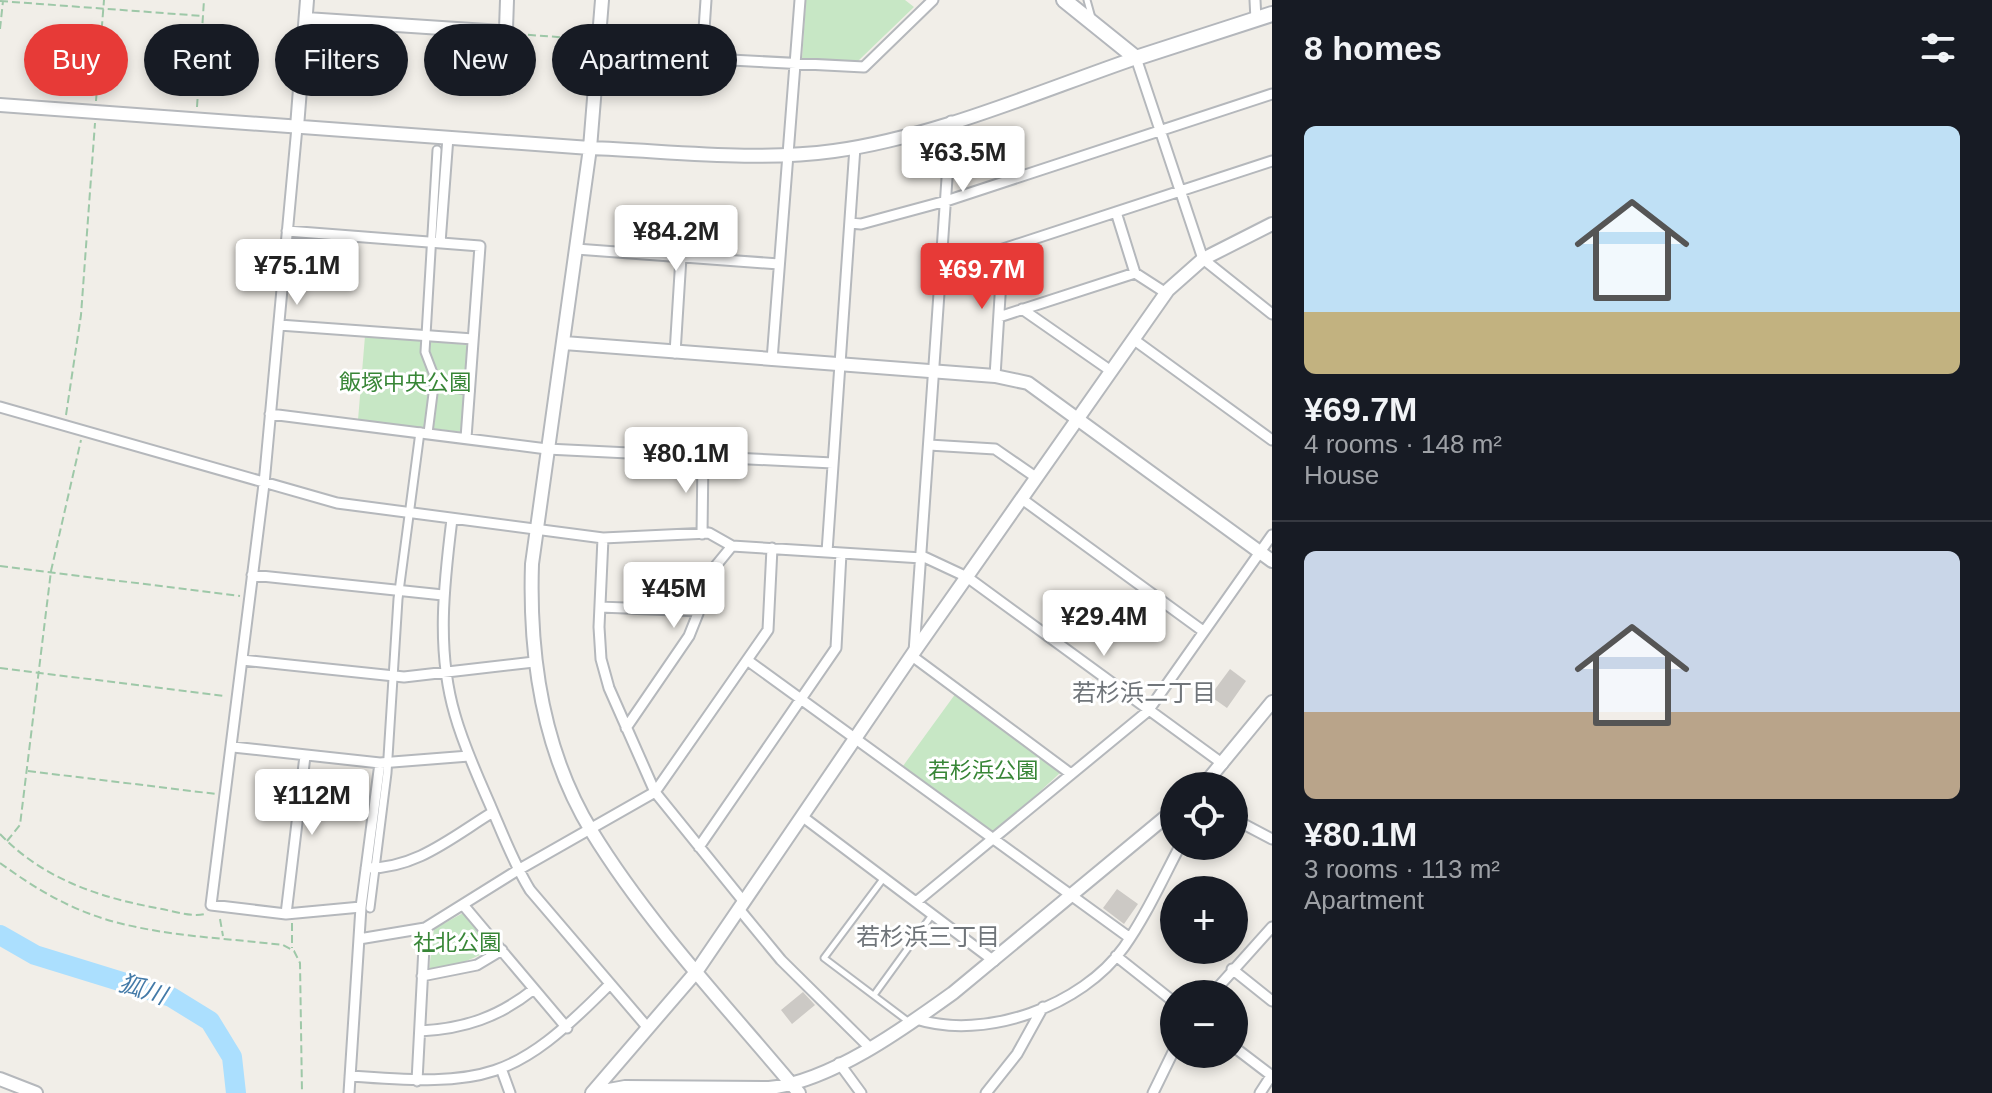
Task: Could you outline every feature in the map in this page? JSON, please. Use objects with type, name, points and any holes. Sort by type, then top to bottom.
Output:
[{"type":"main road","points":[[1064,0],[1136,58],[1272,14]]},
{"type":"street","points":[[307,0],[264,484],[214,905],[289,914],[365,908]]},
{"type":"street","points":[[506,24],[507,0]]},
{"type":"street","points":[[600,24],[602,0]]},
{"type":"street","points":[[704,24],[706,0]]},
{"type":"street","points":[[772,360],[800,0]]},
{"type":"street","points":[[916,0],[930,4]]},
{"type":"street","points":[[1255,0],[1256,20]]},
{"type":"street","points":[[737,60],[864,67],[930,4]]},
{"type":"street","points":[[306,19],[424,27]]},
{"type":"street","points":[[0,105],[590,148],[787,156],[855,147],[951,121],[1136,58],[1203,259],[1272,314]]},
{"type":"street","points":[[850,223],[861,224],[946,201],[1272,94]]},
{"type":"street","points":[[594,96],[564,343],[535,530],[531,597],[534,662],[555,745],[591,830],[696,972],[795,1089]]},
{"type":"street","points":[[913,654],[951,121]]},
{"type":"street","points":[[448,137],[426,336],[426,362],[435,378],[446,386],[470,391]]},
{"type":"street","points":[[827,552],[855,147]]},
{"type":"street","points":[[436,242],[437,150]]},
{"type":"street","points":[[941,264],[954,265],[1272,161]]},
{"type":"street","points":[[1116,212],[1135,273],[1166,293]]},
{"type":"street","points":[[593,1093],[696,972],[913,654],[1166,293],[1203,259],[1272,224]]},
{"type":"street","points":[[287,231],[480,246],[466,438]]},
{"type":"street","points":[[576,249],[779,264]]},
{"type":"street","points":[[995,376],[1003,249]]},
{"type":"street","points":[[675,353],[681,257]]},
{"type":"street","points":[[999,317],[1135,273]]},
{"type":"street","points":[[1022,309],[1111,371]]},
{"type":"street","points":[[279,325],[473,339]]},
{"type":"street","points":[[1133,339],[1272,440]]},
{"type":"street","points":[[564,343],[995,376],[1028,383],[1272,561]]},
{"type":"street","points":[[349,1093],[359,939],[395,676],[399,592],[409,513],[435,378]]},
{"type":"street","points":[[0,407],[337,503],[603,538],[702,534],[732,546],[922,557],[967,577],[1223,764]]},
{"type":"street","points":[[270,414],[547,449],[833,463]]},
{"type":"street","points":[[929,445],[995,449],[1037,478]]},
{"type":"street","points":[[702,534],[703,457]]},
{"type":"street","points":[[1022,499],[1203,631]]},
{"type":"street","points":[[452,519],[443,595],[446,673],[454,713],[469,756],[518,870],[530,890],[648,1028]]},
{"type":"street","points":[[916,902],[1148,711],[1272,535]]},
{"type":"street","points":[[603,538],[601,659],[609,688],[655,792],[781,960],[869,1047]]},
{"type":"street","points":[[626,728],[689,636],[699,611],[700,585],[732,546]]},
{"type":"street","points":[[359,939],[425,928],[518,870],[655,792],[768,630],[772,548]]},
{"type":"street","points":[[699,847],[836,648],[841,553]]},
{"type":"street","points":[[252,575],[443,595]]},
{"type":"street","points":[[600,607],[699,611]]},
{"type":"street","points":[[913,654],[1071,774]]},
{"type":"street","points":[[242,660],[395,676],[534,662]]},
{"type":"street","points":[[747,660],[858,737],[1130,938]]},
{"type":"street","points":[[1216,772],[1270,706]]},
{"type":"street","points":[[233,747],[384,762],[469,756]]},
{"type":"street","points":[[289,914],[305,756]]},
{"type":"street","points":[[370,868],[425,857],[493,812]]},
{"type":"street","points":[[803,817],[994,961]]},
{"type":"street","points":[[593,1093],[625,1087],[795,1089],[914,1021],[994,961],[1160,821]]},
{"type":"street","points":[[1248,826],[1272,839]]},
{"type":"street","points":[[914,1021],[940,1027],[1000,1021],[1043,1007],[1078,990],[1116,956],[1130,938],[1172,860]]},
{"type":"street","points":[[464,906],[567,1028]]},
{"type":"street","points":[[1223,980],[1272,927]]},
{"type":"street","points":[[417,1081],[425,928]]},
{"type":"street","points":[[422,976],[477,965],[502,950]]},
{"type":"street","points":[[1116,956],[1160,991]]},
{"type":"street","points":[[1232,969],[1272,1001]]},
{"type":"street","points":[[350,1076],[455,1081],[502,1071],[544,1048],[610,984]]},
{"type":"street","points":[[420,1031],[451,1029],[482,1020],[509,1009],[534,989]]},
{"type":"street","points":[[986,1093],[1017,1054],[1043,1007]]},
{"type":"street","points":[[1248,1058],[1272,1076],[1260,1093]]},
{"type":"street","points":[[839,1063],[861,1093]]},
{"type":"street","points":[[1153,1093],[1165,1068]]},
{"type":"street","points":[[502,1071],[510,1093]]},
{"type":"street","points":[[0,1079],[36,1093]]},
{"type":"lane","points":[[1087,0],[1093,22]]},
{"type":"lane","points":[[884,878],[824,958],[914,1021]]},
{"type":"lane","points":[[874,995],[932,914]]},
{"type":"path","points":[[0,29],[2,0],[203,16]]},
{"type":"path","points":[[64,424],[81,315],[104,0]]},
{"type":"path","points":[[196,120],[204,0]]},
{"type":"path","points":[[7,841],[20,825],[51,571],[84,431]]},
{"type":"path","points":[[0,566],[250,597]]},
{"type":"path","points":[[0,668],[238,698]]},
{"type":"path","points":[[27,771],[226,795]]},
{"type":"path","points":[[0,834],[22,856],[66,882],[113,900],[202,916],[210,913],[214,905]]},
{"type":"path","points":[[0,863],[33,886],[83,912],[142,927],[292,950]]},
{"type":"path","points":[[214,905],[223,937]]},
{"type":"path","points":[[289,914],[292,950],[300,963],[302,1093]]},
{"type":"green space","points":[[806,0],[905,0],[914,7],[858,61],[802,59]]},
{"type":"green space","name":"飯塚中央公園","points":[[365,336],[469,345],[462,432],[358,420]]},
{"type":"green space","name":"若杉浜公園","points":[[956,693],[1061,772],[995,833],[903,766]]},
{"type":"green space","name":"社北公園","points":[[463,913],[494,949],[450,968],[429,970],[434,929]]},
{"type":"building","points":[[1230,669],[1246,681],[1227,708],[1210,696]]},
{"type":"building","points":[[1117,889],[1138,904],[1124,924],[1103,908]]},
{"type":"building","points":[[803,992],[815,1005],[792,1024],[781,1010]]},
{"type":"waterway","name":"狐川","points":[[0,935],[35,955],[171,997],[210,1021],[232,1057],[236,1093]]},
{"type":"district","name":"若杉浜二丁目","points":[[1144,692]]},
{"type":"district","name":"若杉浜三丁目","points":[[928,936]]}]
